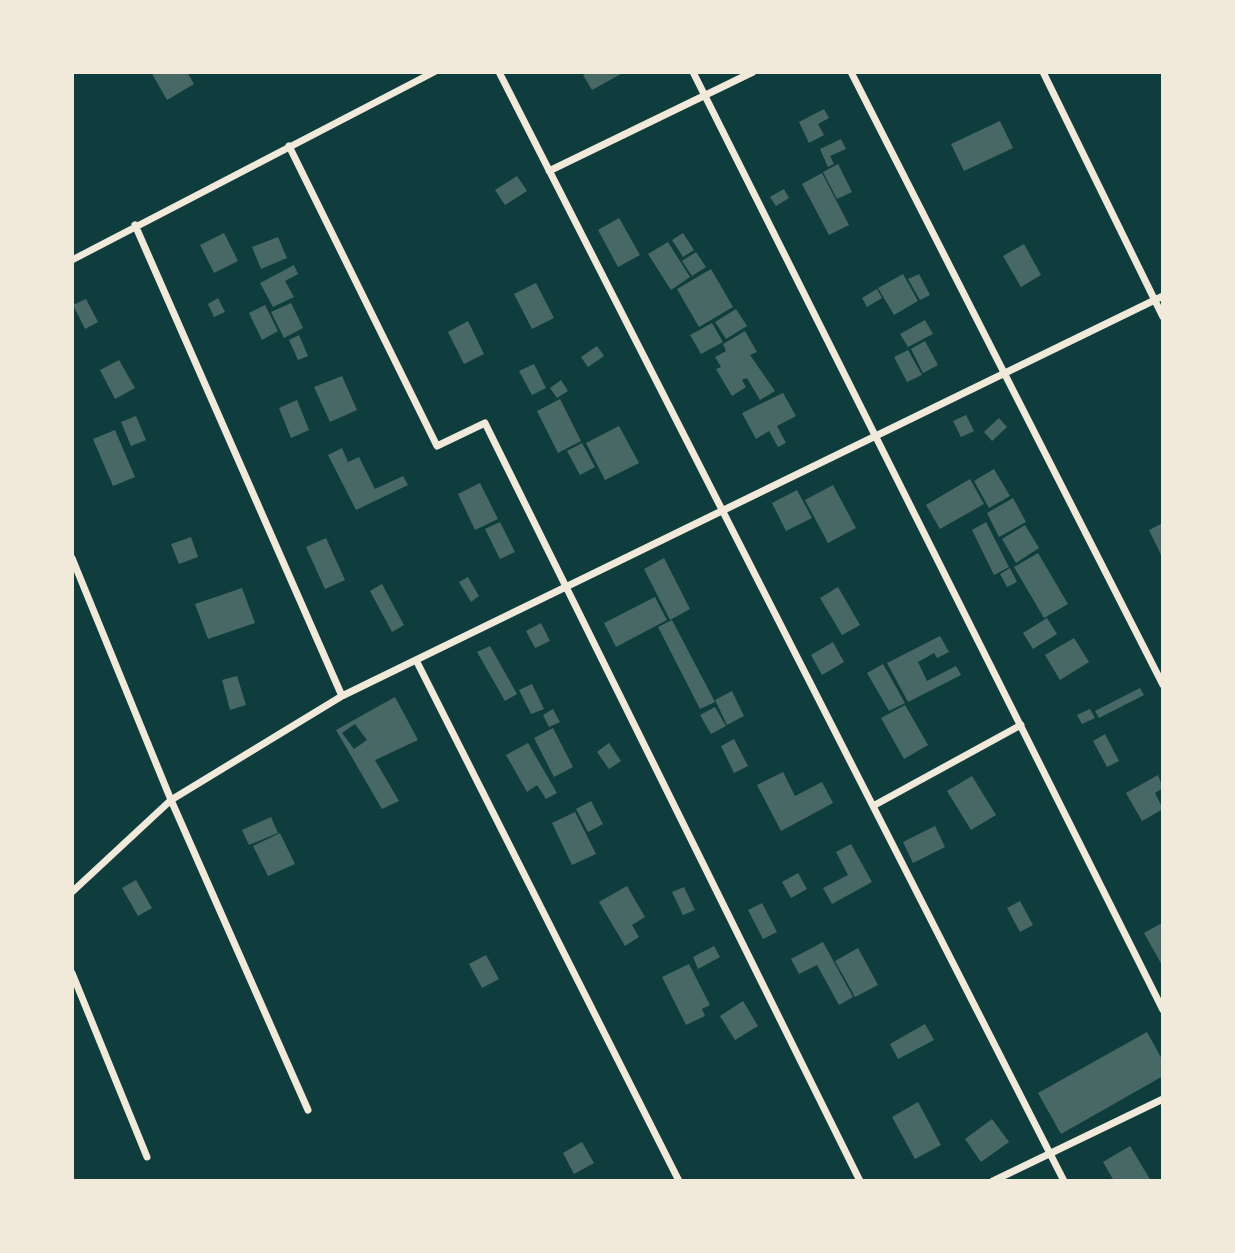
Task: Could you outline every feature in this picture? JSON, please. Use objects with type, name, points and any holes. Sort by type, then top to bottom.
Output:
[{"type":"street","points":[[72,260],[434,72]]},
{"type":"street","points":[[499,72],[1064,1181]]},
{"type":"street","points":[[693,72],[1163,1010]]},
{"type":"street","points":[[549,171],[753,72]]},
{"type":"street","points":[[851,72],[1163,685]]},
{"type":"street","points":[[1043,72],[1163,317]]},
{"type":"street","points":[[289,146],[437,446],[485,423],[860,1181]]},
{"type":"street","points":[[135,225],[342,695]]},
{"type":"street","points":[[72,892],[171,800],[342,695],[1163,296]]},
{"type":"street","points":[[72,558],[171,800],[308,1110]]},
{"type":"street","points":[[416,660],[679,1181]]},
{"type":"street","points":[[873,806],[1021,725]]},
{"type":"street","points":[[72,973],[147,1157]]},
{"type":"street","points":[[993,1181],[1163,1099]]},
{"type":"building","points":[[151,72],[187,72],[194,84],[167,100]]},
{"type":"building","points":[[589,72],[621,74],[592,90],[583,75]]},
{"type":"building","points":[[824,109],[829,118],[818,124],[824,135],[809,143],[799,122]]},
{"type":"building","points":[[1000,121],[1013,148],[964,171],[951,144]]},
{"type":"building","points":[[841,139],[846,149],[830,156],[834,164],[828,167],[820,149]]},
{"type":"building","points":[[838,164],[852,192],[837,199],[823,172]]},
{"type":"building","points":[[822,173],[849,225],[829,235],[802,184]]},
{"type":"building","points":[[517,176],[527,191],[505,205],[495,190]]},
{"type":"building","points":[[784,189],[789,198],[776,206],[770,197]]},
{"type":"building","points":[[619,218],[640,255],[618,267],[598,230]]},
{"type":"building","points":[[224,233],[238,261],[214,273],[200,245]]},
{"type":"building","points":[[683,233],[694,250],[683,257],[672,240]]},
{"type":"building","points":[[278,237],[287,258],[261,269],[252,247]]},
{"type":"building","points":[[668,242],[690,277],[671,290],[648,254]]},
{"type":"building","points":[[1024,244],[1041,275],[1021,287],[1003,256]]},
{"type":"building","points":[[696,252],[706,267],[692,276],[682,261]]},
{"type":"building","points":[[294,265],[298,274],[285,281],[294,297],[273,307],[260,283]]},
{"type":"building","points":[[711,269],[733,307],[699,327],[677,289]]},
{"type":"building","points":[[903,274],[918,301],[894,315],[878,288]]},
{"type":"building","points":[[919,274],[930,295],[920,300],[908,279]]},
{"type":"building","points":[[536,283],[554,318],[532,329],[514,294]]},
{"type":"building","points":[[877,289],[882,298],[867,307],[862,298]]},
{"type":"building","points":[[218,298],[225,312],[214,317],[208,304]]},
{"type":"building","points":[[86,299],[98,322],[85,329],[73,305]]},
{"type":"building","points":[[291,303],[303,328],[284,338],[271,312]]},
{"type":"building","points":[[265,305],[278,331],[262,340],[249,313]]},
{"type":"building","points":[[736,309],[747,326],[726,339],[715,322]]},
{"type":"building","points":[[925,320],[933,334],[908,347],[900,334]]},
{"type":"building","points":[[468,321],[484,354],[464,364],[448,332]]},
{"type":"building","points":[[712,323],[723,342],[701,354],[690,335]]},
{"type":"building","points":[[745,331],[757,352],[750,355],[775,391],[760,400],[747,378],[742,380],[746,387],[732,396],[716,369],[721,367],[715,357],[726,351],[723,344]]},
{"type":"building","points":[[299,335],[308,356],[298,360],[289,340]]},
{"type":"building","points":[[925,341],[938,365],[923,373],[911,349]]},
{"type":"building","points":[[597,346],[604,356],[588,367],[581,357]]},
{"type":"building","points":[[908,350],[922,375],[907,382],[894,357]]},
{"type":"building","points":[[119,360],[135,388],[115,399],[100,370]]},
{"type":"building","points":[[534,364],[546,388],[532,395],[519,371]]},
{"type":"building","points":[[342,376],[357,410],[330,422],[314,387]]},
{"type":"building","points":[[561,380],[568,391],[557,398],[550,388]]},
{"type":"building","points":[[783,393],[796,416],[777,426],[786,443],[778,447],[769,431],[756,439],[742,413]]},
{"type":"building","points":[[560,399],[581,441],[558,453],[537,411]]},
{"type":"building","points":[[297,400],[309,430],[291,438],[279,408]]},
{"type":"building","points":[[966,415],[974,431],[961,437],[953,421]]},
{"type":"building","points":[[136,416],[146,440],[131,446],[121,422]]},
{"type":"building","points":[[999,418],[1007,427],[992,441],[984,432]]},
{"type":"building","points":[[619,426],[639,463],[605,480],[586,443]]},
{"type":"building","points":[[115,430],[135,477],[113,486],[93,439]]},
{"type":"building","points":[[582,443],[595,467],[580,475],[567,451]]},
{"type":"building","points":[[342,448],[348,462],[359,457],[375,489],[403,476],[408,485],[356,510],[328,455]]},
{"type":"building","points":[[994,469],[1010,496],[989,508],[974,481]]},
{"type":"building","points":[[970,479],[984,504],[940,529],[926,505]]},
{"type":"building","points":[[480,483],[498,519],[475,530],[458,494]]},
{"type":"building","points":[[833,485],[856,528],[828,543],[805,500]]},
{"type":"building","points":[[797,490],[812,518],[786,531],[772,503]]},
{"type":"building","points":[[1013,498],[1026,522],[999,537],[987,513]]},
{"type":"building","points":[[500,522],[515,552],[500,559],[485,529]]},
{"type":"building","points":[[986,522],[1009,567],[994,575],[972,530]]},
{"type":"building","points":[[1163,523],[1163,559],[1149,530]]},
{"type":"building","points":[[1025,525],[1039,548],[1016,563],[1002,539]]},
{"type":"building","points":[[191,537],[198,557],[179,564],[171,544]]},
{"type":"building","points":[[326,538],[345,580],[325,589],[306,547]]},
{"type":"building","points":[[1038,553],[1068,604],[1044,618],[1014,567]]},
{"type":"building","points":[[664,558],[690,609],[670,620],[644,569]]},
{"type":"building","points":[[1010,568],[1017,582],[1007,587],[1000,574]]},
{"type":"building","points":[[468,577],[479,596],[471,602],[459,582]]},
{"type":"building","points":[[382,584],[404,625],[392,632],[370,591]]},
{"type":"building","points":[[838,587],[860,625],[842,635],[820,598]]},
{"type":"building","points":[[242,588],[255,623],[208,639],[195,604]]},
{"type":"building","points":[[655,597],[667,620],[616,647],[604,623]]},
{"type":"building","points":[[1047,618],[1057,634],[1033,649],[1023,633]]},
{"type":"building","points":[[672,620],[715,702],[700,709],[658,627]]},
{"type":"building","points":[[541,623],[550,641],[535,648],[526,631]]},
{"type":"building","points":[[940,636],[949,652],[937,658],[934,653],[918,662],[927,681],[956,666],[961,675],[908,702],[887,663]]},
{"type":"building","points":[[1074,638],[1089,662],[1060,680],[1045,655]]},
{"type":"building","points":[[833,642],[844,662],[822,675],[811,655]]},
{"type":"building","points":[[490,646],[517,694],[505,701],[477,652]]},
{"type":"building","points":[[883,664],[905,703],[889,711],[867,673]]},
{"type":"building","points":[[237,676],[246,705],[230,710],[222,680]]},
{"type":"building","points":[[532,684],[544,709],[531,714],[519,690]]},
{"type":"building","points":[[1140,688],[1144,695],[1099,718],[1095,711]]},
{"type":"building","points":[[732,691],[744,716],[727,725],[715,700]]},
{"type":"building","points":[[395,697],[418,740],[375,760],[399,801],[382,809],[336,730]],"holes":[[[355,724],[367,740],[354,749],[342,733]]]},
{"type":"building","points":[[905,705],[928,745],[904,759],[881,718]]},
{"type":"building","points":[[715,707],[726,726],[711,734],[700,715]]},
{"type":"building","points":[[553,709],[560,722],[549,727],[543,715]]},
{"type":"building","points":[[1090,709],[1095,718],[1082,724],[1077,715]]},
{"type":"building","points":[[553,728],[573,767],[554,777],[534,738]]},
{"type":"building","points":[[1105,734],[1119,761],[1107,767],[1093,741]]},
{"type":"building","points":[[734,739],[748,766],[734,773],[721,746]]},
{"type":"building","points":[[528,743],[557,793],[546,799],[537,785],[527,792],[506,755]]},
{"type":"building","points":[[609,743],[621,761],[609,769],[597,752]]},
{"type":"building","points":[[783,772],[795,796],[822,782],[833,803],[781,831],[757,785]]},
{"type":"building","points":[[1158,775],[1163,788],[1155,793],[1163,809],[1142,821],[1126,793]]},
{"type":"building","points":[[972,776],[996,815],[971,830],[947,791]]},
{"type":"building","points":[[591,801],[603,824],[588,832],[576,809]]},
{"type":"building","points":[[575,812],[596,854],[572,865],[552,823]]},
{"type":"building","points":[[271,817],[278,833],[249,845],[242,830]]},
{"type":"building","points":[[935,826],[945,847],[913,863],[903,842]]},
{"type":"building","points":[[280,833],[295,864],[268,876],[253,846]]},
{"type":"building","points":[[851,844],[872,882],[832,904],[823,888],[848,875],[836,852]]},
{"type":"building","points":[[798,873],[807,889],[791,898],[782,882]]},
{"type":"building","points":[[136,880],[152,908],[138,916],[122,888]]},
{"type":"building","points":[[627,886],[645,917],[632,925],[639,937],[625,946],[599,902]]},
{"type":"building","points":[[684,887],[695,910],[683,915],[672,892]]},
{"type":"building","points":[[1020,901],[1033,925],[1020,932],[1007,908]]},
{"type":"building","points":[[762,903],[777,932],[763,939],[748,910]]},
{"type":"building","points":[[1162,923],[1163,925],[1163,967],[1144,933]]},
{"type":"building","points":[[823,942],[853,997],[839,1005],[817,965],[799,974],[791,959]]},
{"type":"building","points":[[714,946],[720,957],[698,969],[693,957]]},
{"type":"building","points":[[858,948],[878,985],[855,997],[835,961]]},
{"type":"building","points":[[486,955],[499,979],[482,988],[469,964]]},
{"type":"building","points":[[689,964],[710,1005],[702,1009],[705,1016],[686,1025],[662,977]]},
{"type":"building","points":[[743,1001],[758,1026],[735,1040],[720,1016]]},
{"type":"building","points":[[925,1024],[934,1040],[898,1059],[890,1044]]},
{"type":"building","points":[[1147,1032],[1163,1061],[1163,1076],[1061,1134],[1038,1093]]},
{"type":"building","points":[[918,1102],[941,1145],[915,1159],[892,1117]]},
{"type":"building","points":[[992,1119],[1009,1142],[981,1162],[965,1139]]},
{"type":"building","points":[[582,1142],[594,1163],[574,1174],[563,1153]]},
{"type":"building","points":[[1130,1146],[1151,1181],[1114,1181],[1103,1162]]}]
